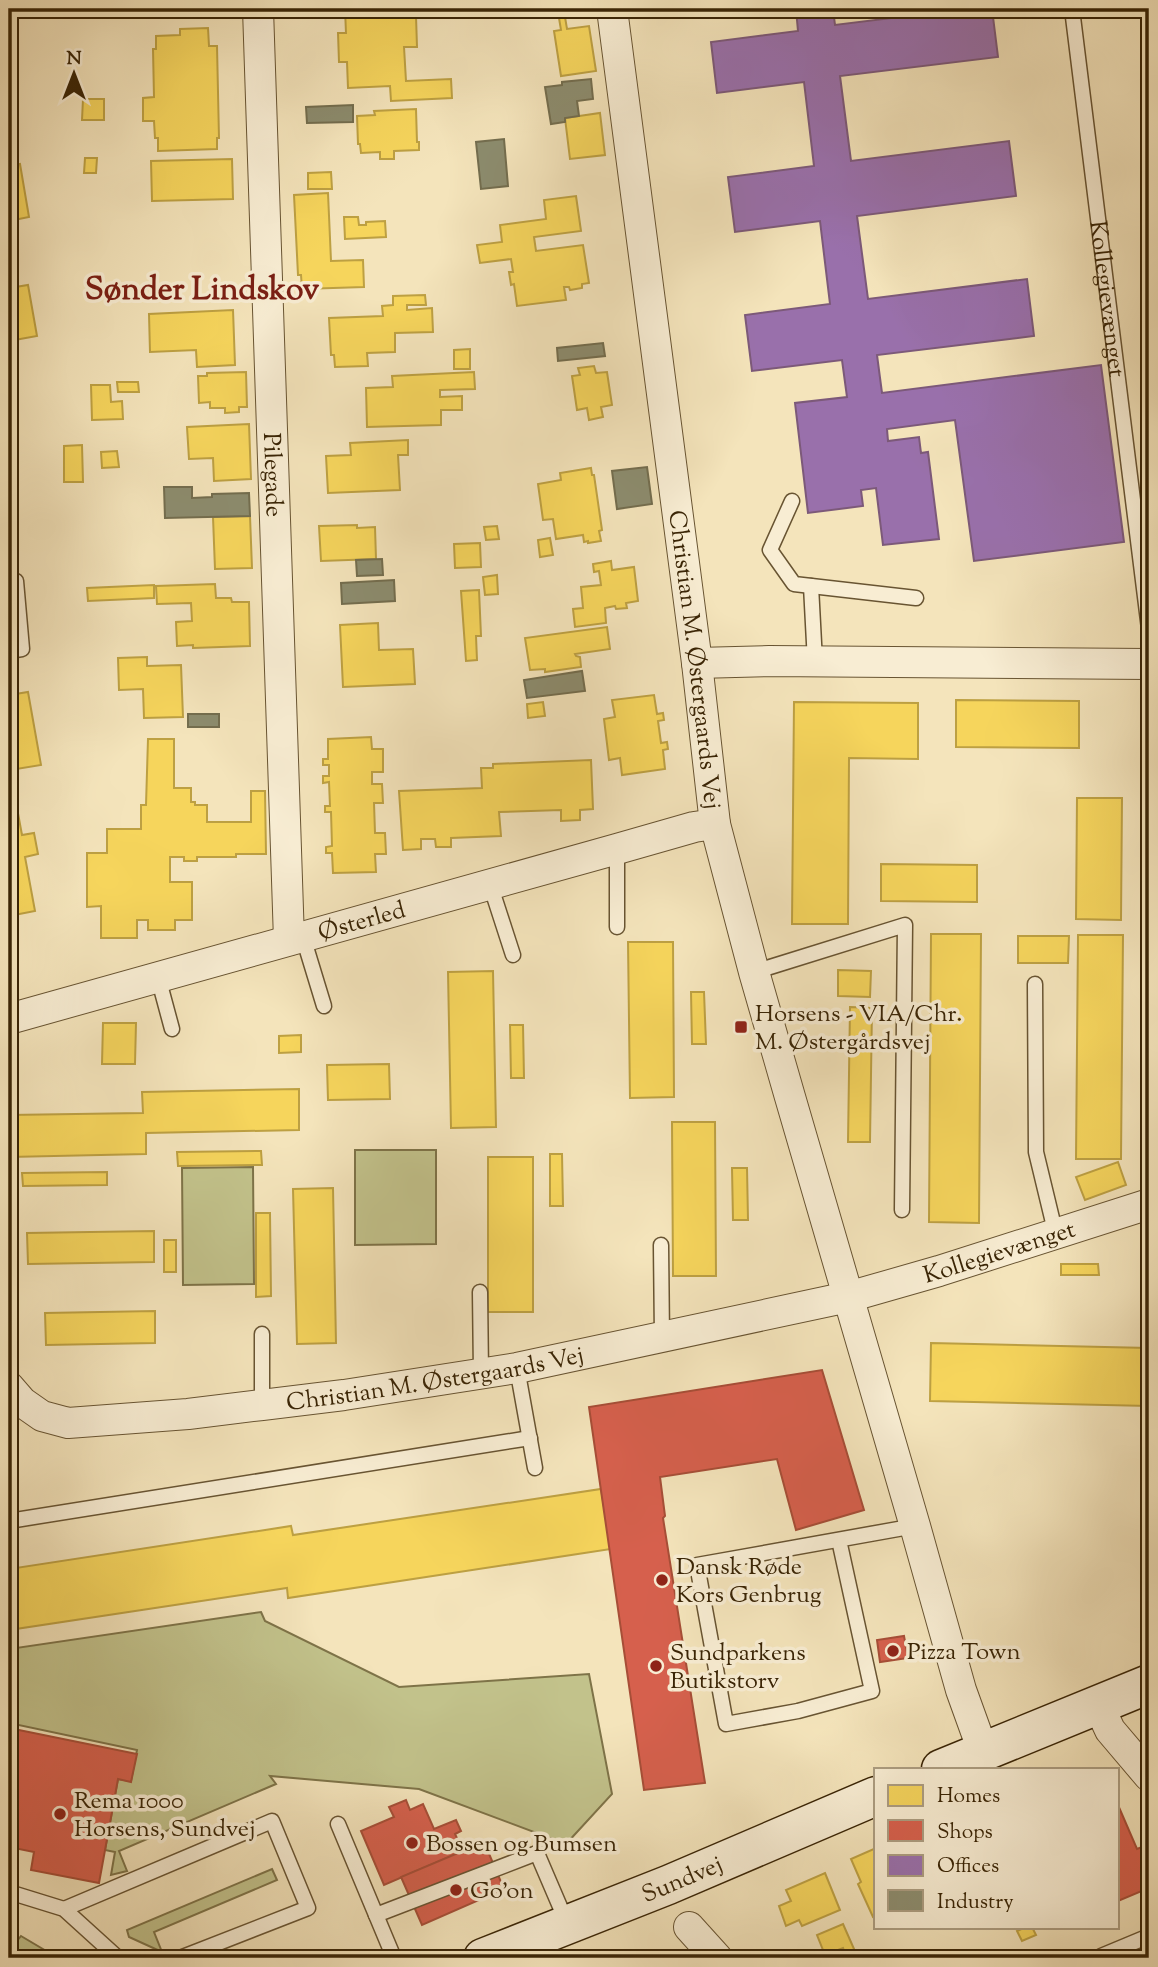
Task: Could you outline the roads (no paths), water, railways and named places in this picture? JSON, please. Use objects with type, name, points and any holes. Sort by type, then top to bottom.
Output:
[{"type":"main road","points":[[943,1768],[1149,1684]]},
{"type":"main road","name":"Sundvej","points":[[483,1958],[668,1885],[874,1797]]},
{"type":"street","name":"Pilegade","points":[[258,9],[296,939]]},
{"type":"street","name":"Christian M. Østergaards Vej","points":[[612,9],[697,663],[715,824],[754,972],[961,1690],[983,1751]]},
{"type":"street","points":[[697,663],[1149,664]]},
{"type":"street","name":"Østerled","points":[[9,1019],[694,827],[715,824]]},
{"type":"street","name":"Kollegievænget","points":[[848,1297],[1149,1204]]},
{"type":"street","name":"Christian M. Østergaards Vej","points":[[15,1394],[42,1416],[68,1423],[188,1414],[344,1395],[517,1368],[848,1297]]},
{"type":"street","points":[[1098,1704],[1110,1730],[1149,1776]]},
{"type":"street","points":[[689,1927],[717,1958]]},
{"type":"lane","name":"Kollegievænget","points":[[1072,9],[1149,629]]},
{"type":"lane","points":[[792,501],[770,550],[793,584],[916,598]]},
{"type":"lane","points":[[9,652],[22,649],[16,581]]},
{"type":"lane","points":[[811,586],[815,662]]},
{"type":"lane","points":[[617,849],[617,927]]},
{"type":"lane","points":[[490,884],[513,955]]},
{"type":"lane","points":[[754,972],[905,925],[902,1210]]},
{"type":"lane","points":[[296,939],[324,1006]]},
{"type":"lane","points":[[158,977],[172,1029]]},
{"type":"lane","points":[[1035,984],[1036,1152],[1056,1234]]},
{"type":"lane","points":[[661,1245],[662,1338]]},
{"type":"lane","points":[[480,1292],[481,1374]]},
{"type":"lane","points":[[262,1335],[262,1405]]},
{"type":"lane","points":[[517,1368],[535,1468]]},
{"type":"lane","points":[[9,1521],[530,1438]]},
{"type":"lane","points":[[839,1540],[872,1691],[798,1711],[726,1724],[697,1565],[915,1526]]},
{"type":"lane","points":[[64,1909],[272,1821],[308,1908],[180,1958]]},
{"type":"lane","points":[[338,1824],[394,1958]]},
{"type":"lane","points":[[376,1915],[537,1853],[568,1925]]},
{"type":"lane","points":[[9,1892],[64,1909],[118,1958]]},
{"type":"lane","points":[[1101,1956],[1149,1936]]},
{"type":"place","name":"Horsens - VIA/Chr. M. Østergårdsvej","points":[[741,1027]]},
{"type":"place","name":"Dansk Røde Kors Genbrug","points":[[662,1580]]},
{"type":"place","name":"Pizza Town","points":[[893,1651]]},
{"type":"place","name":"Sundparkens Butikstorv","points":[[656,1666]]},
{"type":"place","name":"Rema 1000 Horsens, Sundvej","points":[[60,1814]]},
{"type":"place","name":"Bossen og Bumsen","points":[[412,1843]]},
{"type":"place","name":"Go'on","points":[[456,1890]]},
{"type":"district","name":"Sønder Lindskov","points":[[202,288]]}]
